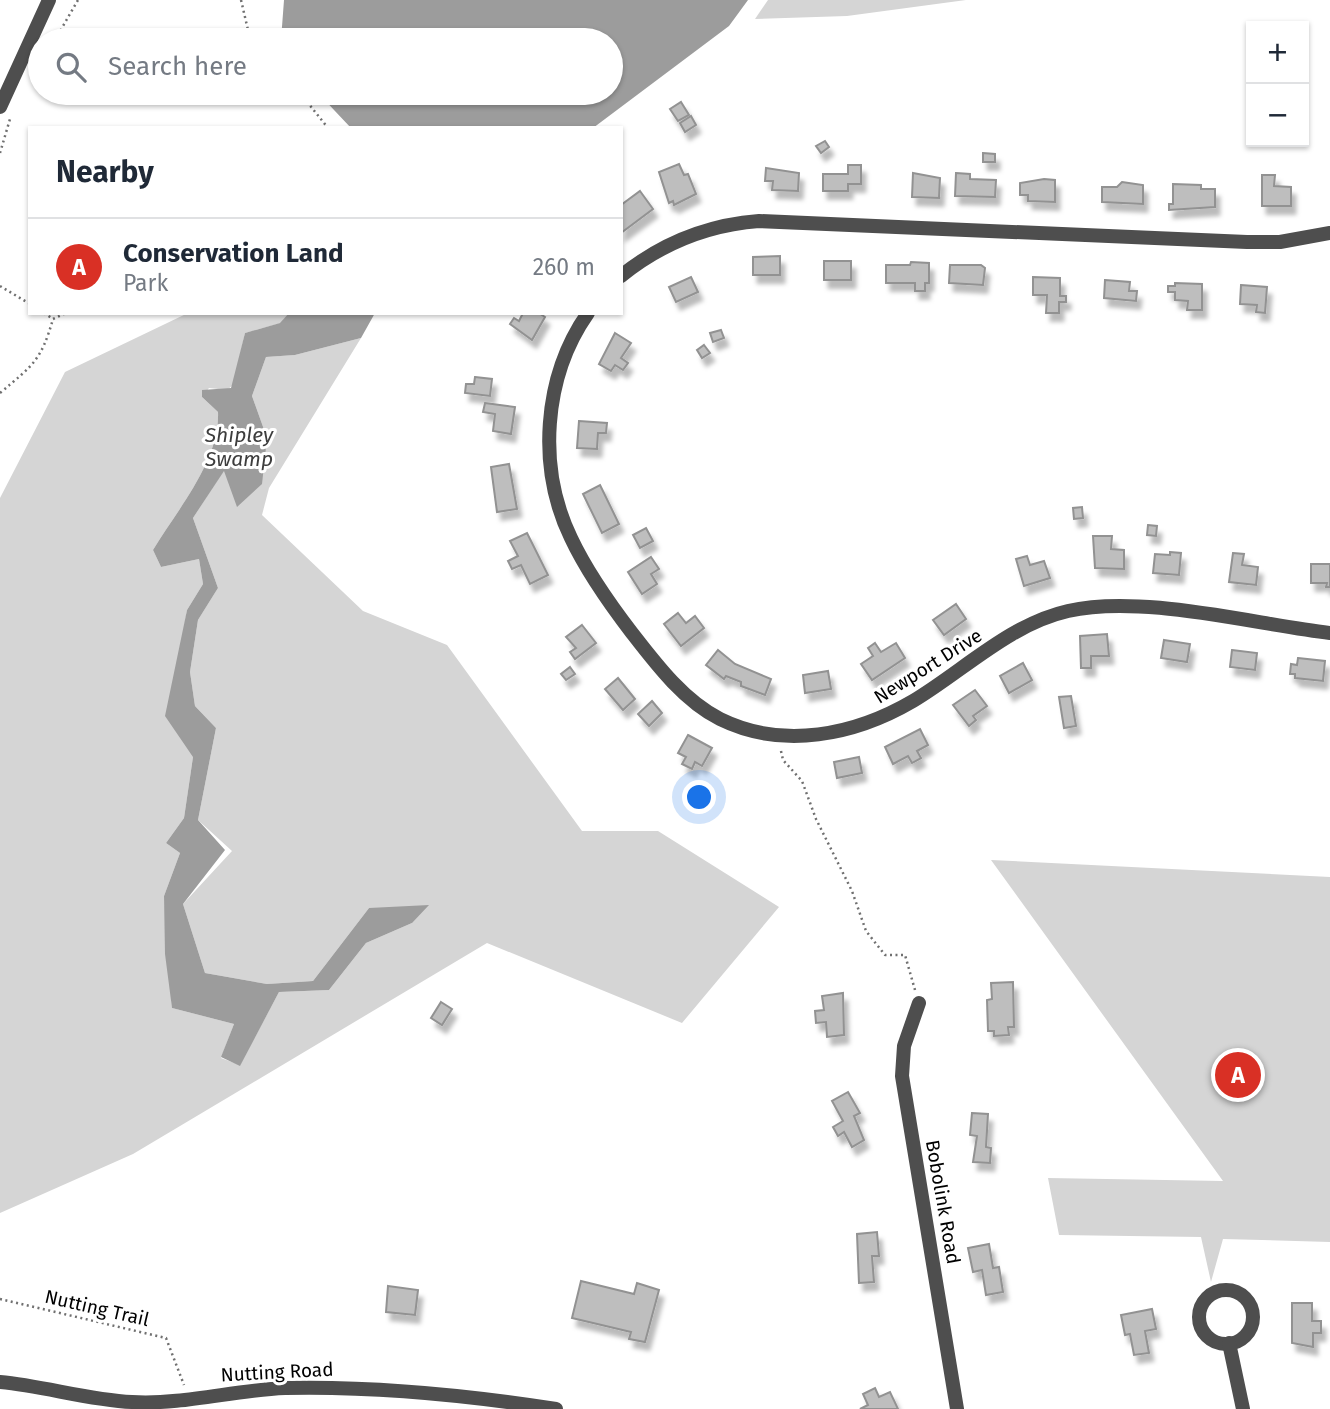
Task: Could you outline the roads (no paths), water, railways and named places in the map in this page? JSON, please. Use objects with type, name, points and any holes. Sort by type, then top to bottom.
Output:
[{"type":"street","points":[[34,28],[49,0]]},
{"type":"street","points":[[0,107],[5,84],[28,40]]},
{"type":"street","points":[[623,274],[647,256],[674,241],[730,223],[759,221],[1247,242],[1280,242],[1330,233]]},
{"type":"street","name":"Newport Drive","points":[[588,315],[567,351],[555,385],[551,414],[553,478],[565,527],[595,580],[622,620],[676,684],[719,719],[778,736],[816,737],[880,719],[1033,624],[1086,607],[1151,607],[1330,633]]},
{"type":"street","name":"Bobolink Road","points":[[919,1003],[904,1046],[902,1076],[957,1409]]},
{"type":"street","points":[[1229,1343],[1243,1409]]},
{"type":"street","name":"Nutting Road","points":[[0,1382],[130,1406],[283,1388],[433,1391],[556,1409]]},
{"type":"water","points":[[284,0],[748,0],[729,26],[596,126],[349,126],[329,105],[623,105],[623,28],[282,28]]},
{"type":"water","name":"Shipley Swamp","points":[[287,315],[374,315],[361,338],[295,355],[266,357],[252,396],[267,438],[262,484],[237,507],[224,471],[193,518],[218,588],[198,620],[190,672],[195,706],[216,728],[198,820],[225,850],[183,904],[205,973],[267,984],[313,981],[369,908],[429,905],[412,923],[366,943],[329,990],[279,992],[240,1066],[221,1057],[234,1024],[172,1008],[165,954],[164,896],[180,853],[166,843],[184,818],[193,757],[165,716],[187,610],[203,584],[199,559],[161,567],[153,550],[205,467],[212,449],[218,412],[202,397],[202,390],[231,388],[245,333],[280,323]]},
{"type":"place","name":"Conservation Land","points":[[1238,1075]]}]
